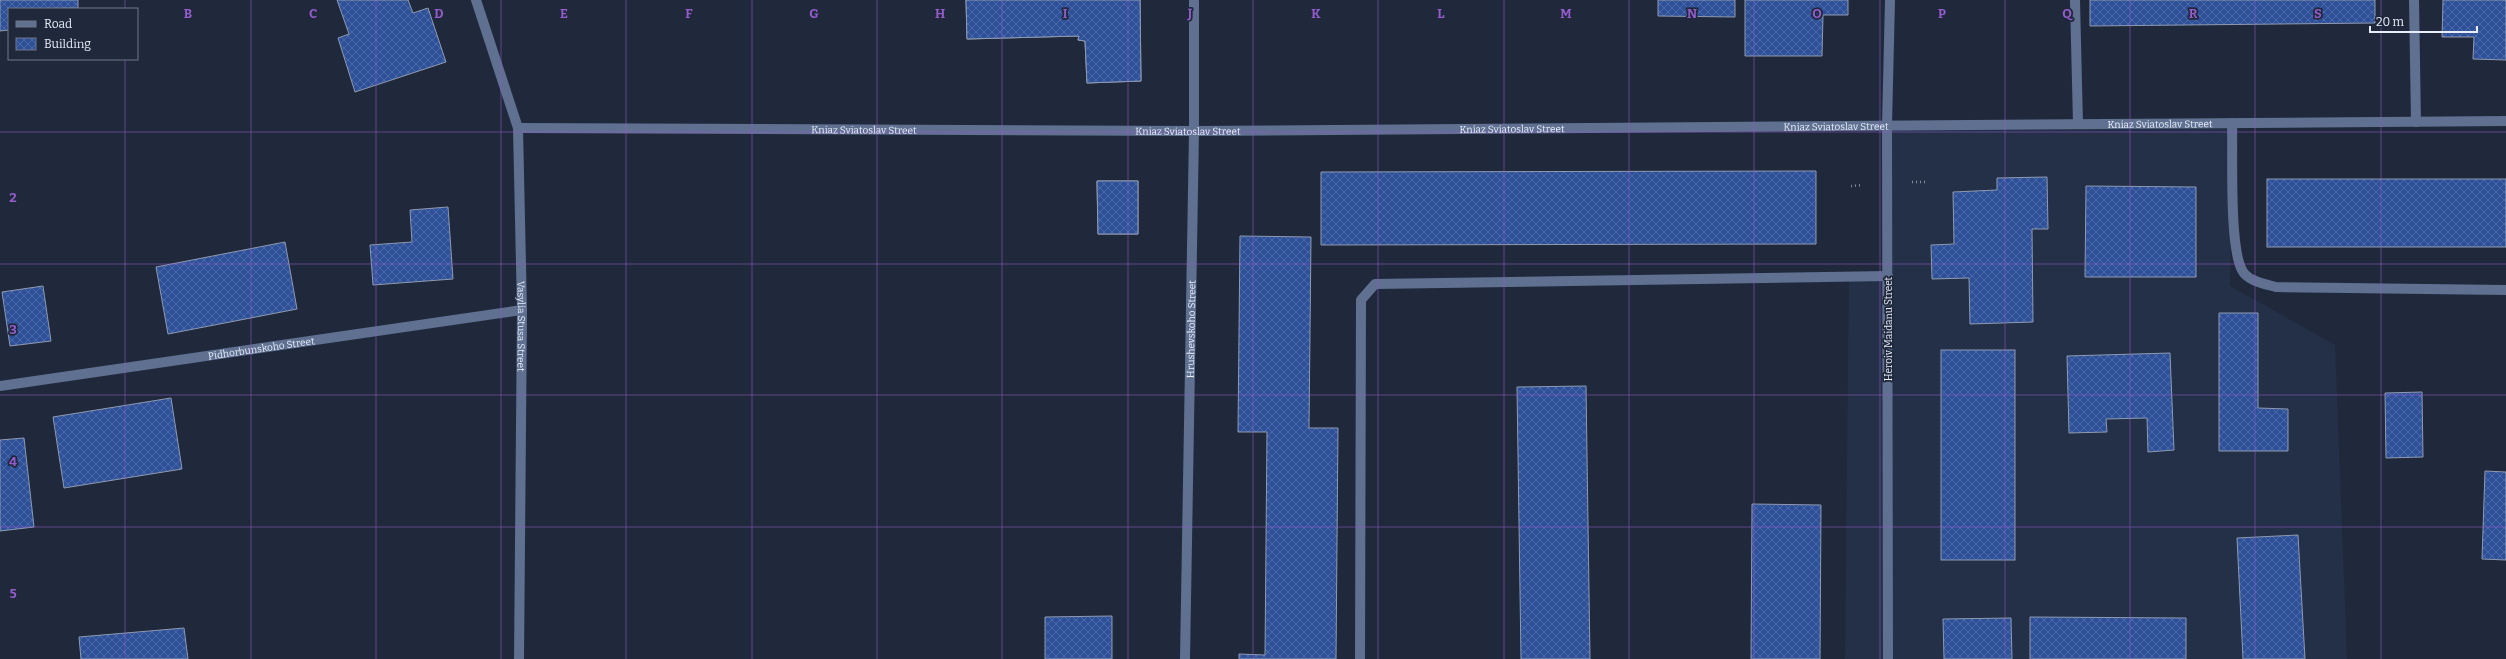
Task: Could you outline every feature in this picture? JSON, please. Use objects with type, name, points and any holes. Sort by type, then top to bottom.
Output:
[{"type":"street","name":"Vasylia Stusa Street","points":[[476,0],[518,128],[522,310],[519,659]]},
{"type":"street","name":"Hrushevskoho Street","points":[[1185,659],[1194,131],[1194,0]]},
{"type":"street","name":"Heroiv Maidanu Street","points":[[1888,659],[1887,125],[1890,0]]},
{"type":"street","points":[[2075,0],[2078,124]]},
{"type":"street","points":[[2414,0],[2416,122]]},
{"type":"street","name":"Kniaz Sviatoslav Street","points":[[518,128],[1194,131],[2506,121]]},
{"type":"street","points":[[2232,123],[2236,249],[2242,271],[2256,281],[2276,287],[2506,290]]},
{"type":"street","points":[[1360,659],[1361,300],[1375,284],[1888,276]]},
{"type":"street","name":"Pidhorbunskoho Street","points":[[0,386],[522,310]]},
{"type":"shaded area","points":[[2232,123],[2230,286],[2335,345],[2347,659],[1845,659],[1849,278],[1888,276],[1887,125]]},
{"type":"building","points":[[0,0],[78,0],[78,8],[8,8],[8,30],[0,31]]},
{"type":"building","points":[[337,0],[408,0],[413,13],[428,8],[446,62],[355,92],[338,38],[349,34]]},
{"type":"building","points":[[966,0],[1140,0],[1141,81],[1087,83],[1085,41],[1078,40],[1079,36],[967,39]]},
{"type":"building","points":[[966,0],[1140,0],[1141,81],[1087,83],[1085,41],[1078,40],[1079,36],[967,39]]},
{"type":"building","points":[[1658,0],[1735,0],[1735,17],[1658,16]]},
{"type":"building","points":[[1745,0],[1848,0],[1848,15],[1823,15],[1822,56],[1745,56]]},
{"type":"building","points":[[2090,0],[2375,0],[2375,23],[2090,26]]},
{"type":"building","points":[[2443,0],[2506,0],[2506,60],[2473,59],[2474,37],[2442,37]]},
{"type":"building","points":[[1816,171],[1816,244],[1321,245],[1321,172]]},
{"type":"building","points":[[2047,177],[2048,229],[2032,229],[2033,322],[1970,324],[1969,278],[1932,279],[1931,245],[1954,244],[1953,192],[1997,190],[1997,178]]},
{"type":"building","points":[[2267,179],[2506,179],[2506,247],[2267,247]]},
{"type":"building","points":[[1097,181],[1138,181],[1138,234],[1098,234]]},
{"type":"building","points":[[1097,181],[1138,181],[1138,234],[1098,234]]},
{"type":"building","points":[[2086,186],[2196,187],[2196,277],[2085,277]]},
{"type":"building","points":[[448,207],[453,279],[373,285],[370,245],[412,242],[410,210]]},
{"type":"building","points":[[1240,236],[1311,237],[1309,428],[1338,428],[1336,659],[1239,659],[1239,654],[1265,655],[1267,432],[1238,432]]},
{"type":"building","points":[[285,242],[297,309],[168,334],[156,267]]},
{"type":"building","points":[[43,286],[51,341],[10,346],[2,292]]},
{"type":"building","points":[[2219,313],[2258,313],[2258,408],[2288,409],[2288,451],[2219,451]]},
{"type":"building","points":[[1941,350],[2015,350],[2015,560],[1941,560]]},
{"type":"building","points":[[2170,353],[2174,450],[2148,452],[2147,418],[2106,419],[2107,432],[2069,433],[2067,356]]},
{"type":"building","points":[[1586,386],[1590,659],[1521,659],[1517,387]]},
{"type":"building","points":[[2422,392],[2423,457],[2386,458],[2385,393]]},
{"type":"building","points":[[171,398],[182,469],[64,488],[53,417]]},
{"type":"building","points":[[24,438],[34,527],[0,531],[0,440]]},
{"type":"building","points":[[2485,471],[2506,472],[2506,560],[2482,559]]},
{"type":"building","points":[[1752,504],[1821,505],[1820,659],[1751,659]]},
{"type":"building","points":[[2298,535],[2305,659],[2243,659],[2237,538]]},
{"type":"building","points":[[1112,616],[1112,659],[1045,659],[1045,617]]},
{"type":"building","points":[[2030,617],[2186,618],[2186,659],[2030,659]]},
{"type":"building","points":[[2011,618],[2012,659],[1944,659],[1943,619]]},
{"type":"building","points":[[184,628],[188,659],[81,659],[79,637]]}]
